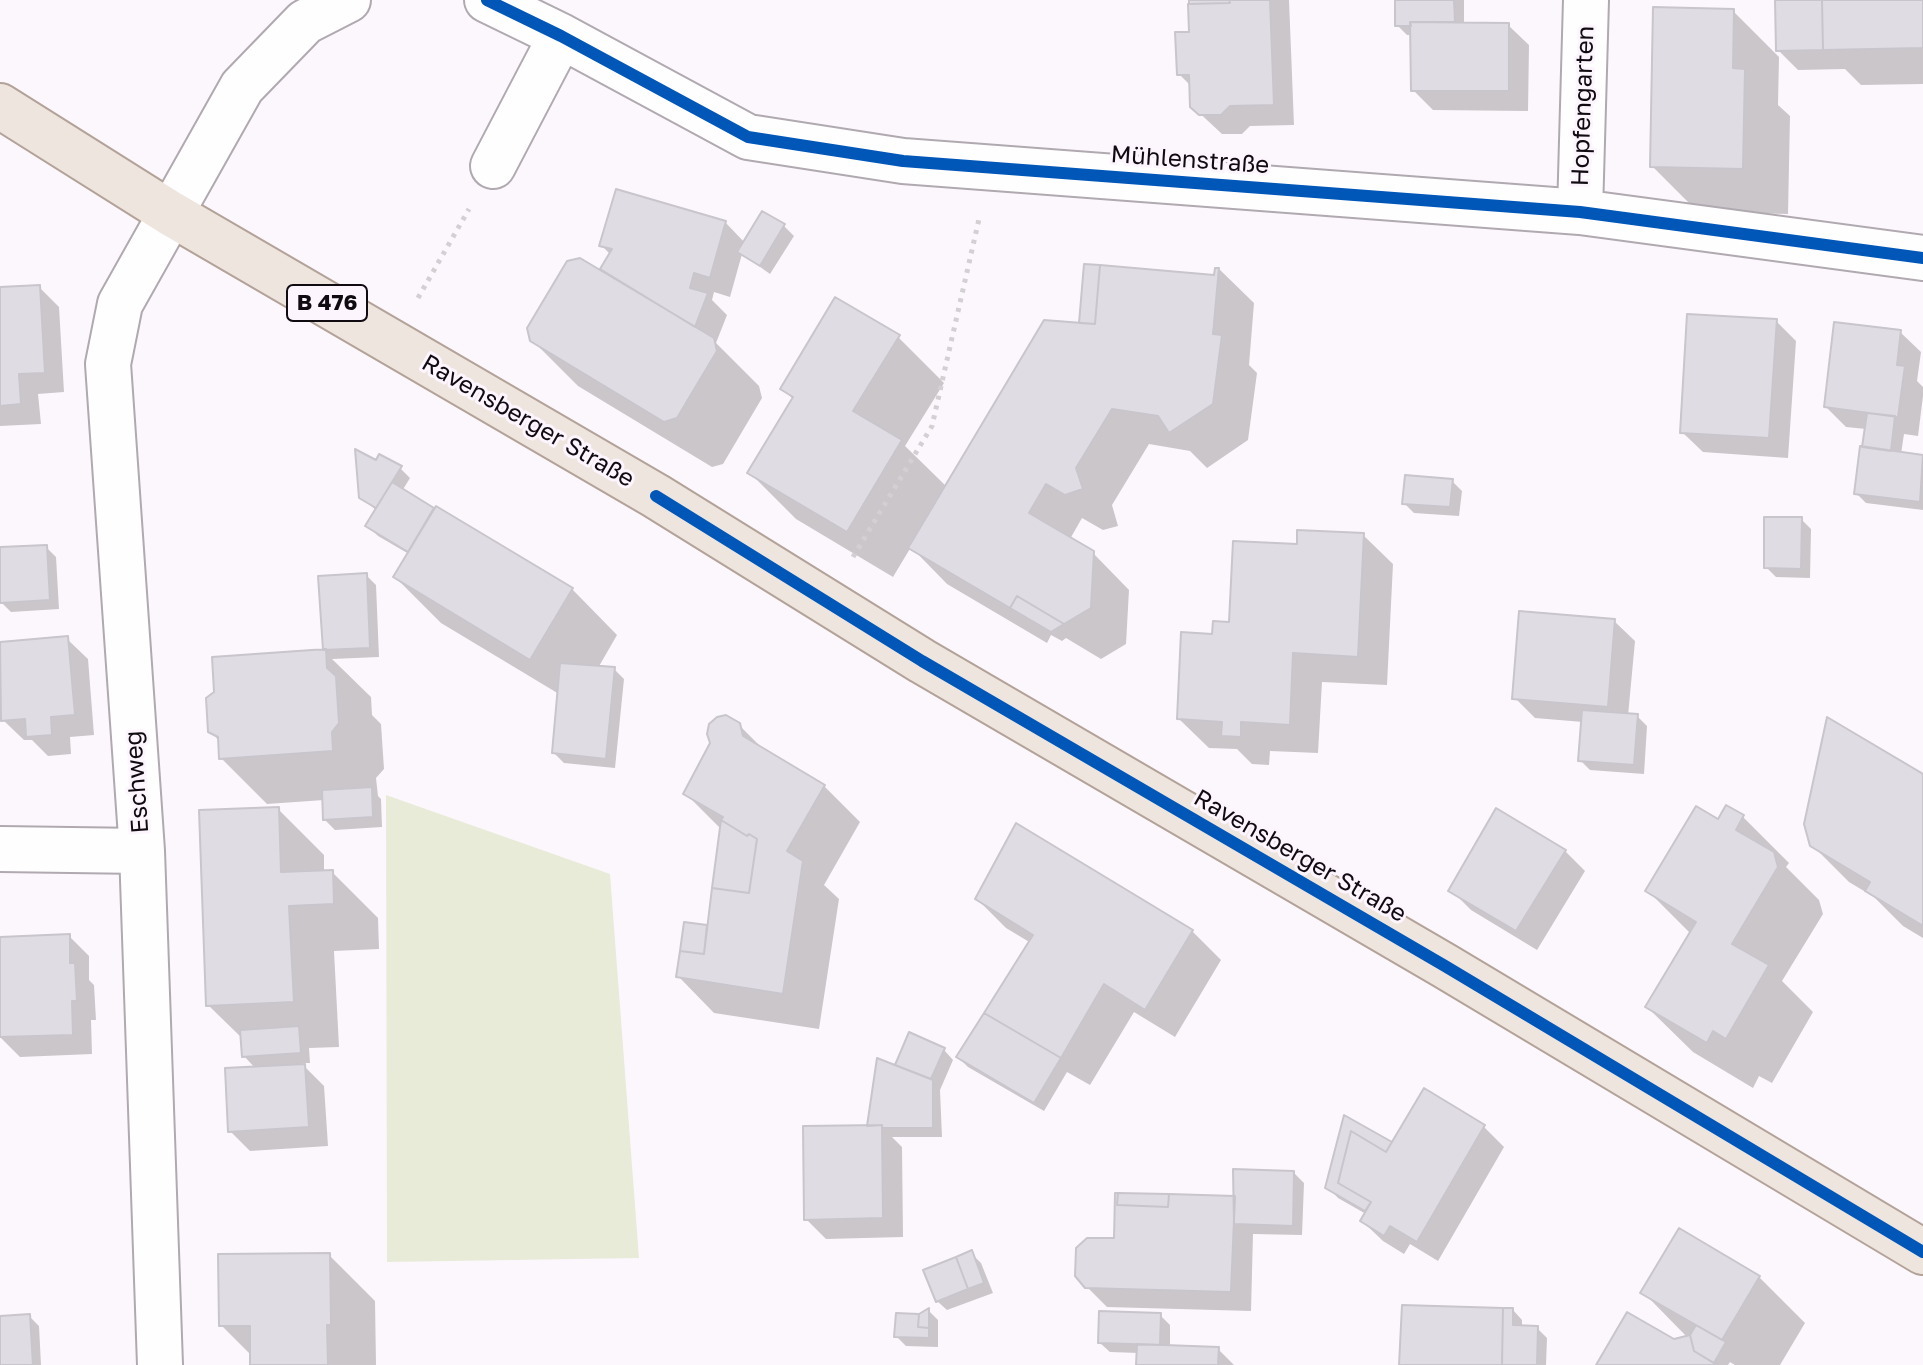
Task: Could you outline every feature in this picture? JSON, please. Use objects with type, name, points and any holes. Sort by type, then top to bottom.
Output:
[{"type":"main road","name":"Ravensberger Straße","points":[[0,106],[170,213],[656,496],[825,602],[1445,966],[1923,1252]]},
{"type":"street","points":[[170,213],[242,87],[305,22],[348,0]]},
{"type":"street","name":"Mühlenstraße","points":[[487,0],[561,36],[748,137],[903,161],[1580,212],[1923,258]]},
{"type":"street","name":"Hopfengarten","points":[[1580,212],[1586,0]]},
{"type":"street","points":[[493,166],[561,36]]},
{"type":"street","name":"Eschweg","points":[[160,1365],[142,851],[108,364],[120,304],[170,213]]},
{"type":"street","points":[[0,849],[142,851]]},
{"type":"path","points":[[394,342],[493,166]]},
{"type":"path","points":[[825,602],[932,426],[991,167]]},
{"type":"green space","points":[[386,795],[610,874],[639,1258],[387,1262]]},
{"type":"building","points":[[1189,0],[1229,0],[1230,3],[1189,4]]},
{"type":"building","points":[[1229,0],[1270,0],[1274,105],[1230,106],[1221,115],[1199,115],[1190,107],[1189,75],[1177,75],[1175,32],[1189,32],[1188,4],[1230,3]]},
{"type":"building","points":[[1395,0],[1454,0],[1455,22],[1410,22],[1411,26],[1395,26]]},
{"type":"building","points":[[1775,0],[1822,0],[1823,50],[1776,51]]},
{"type":"building","points":[[1822,0],[1923,0],[1923,48],[1823,50]]},
{"type":"building","points":[[1653,7],[1734,9],[1733,68],[1745,69],[1743,169],[1650,167]]},
{"type":"building","points":[[1410,22],[1509,23],[1509,91],[1411,91]]},
{"type":"building","points":[[616,189],[726,221],[710,278],[694,273],[690,288],[708,293],[695,327],[600,269],[612,249],[599,246]]},
{"type":"building","points":[[762,211],[785,224],[760,266],[737,252]]},
{"type":"building","points":[[580,258],[714,338],[717,351],[677,418],[664,422],[530,341],[527,328],[567,261]]},
{"type":"building","points":[[1084,264],[1100,265],[1095,324],[1079,323]]},
{"type":"building","points":[[1100,265],[1214,275],[1215,268],[1219,268],[1213,334],[1222,335],[1213,404],[1169,433],[1158,416],[1112,409],[1076,468],[1083,489],[1065,495],[1046,484],[1029,513],[1094,551],[1091,608],[1064,624],[1017,596],[1010,608],[908,548],[1044,320],[1095,324]]},
{"type":"building","points":[[40,285],[45,373],[19,374],[21,404],[0,406],[0,287]]},
{"type":"building","points":[[835,297],[900,335],[853,411],[902,440],[847,532],[747,473],[793,397],[780,389]]},
{"type":"building","points":[[1687,314],[1777,319],[1769,438],[1680,433]]},
{"type":"building","points":[[1834,322],[1901,330],[1897,365],[1905,366],[1898,417],[1824,407]]},
{"type":"building","points":[[1867,413],[1895,416],[1891,451],[1862,447]]},
{"type":"building","points":[[1860,446],[1923,455],[1920,502],[1854,494]]},
{"type":"building","points":[[355,449],[376,460],[379,454],[402,466],[376,508],[359,498]]},
{"type":"building","points":[[1405,475],[1453,479],[1450,507],[1402,504]]},
{"type":"building","points":[[392,482],[434,508],[408,552],[365,526]]},
{"type":"building","points":[[436,506],[573,588],[530,660],[393,577]]},
{"type":"building","points":[[1764,517],[1802,517],[1801,569],[1764,568]]},
{"type":"building","points":[[1297,530],[1364,533],[1358,657],[1293,653],[1290,725],[1241,722],[1241,737],[1221,736],[1222,722],[1177,719],[1181,632],[1212,634],[1213,621],[1229,622],[1233,541],[1297,544]]},
{"type":"building","points":[[47,545],[50,600],[0,603],[0,547]]},
{"type":"building","points":[[367,573],[370,648],[323,650],[318,576]]},
{"type":"building","points":[[1017,596],[1064,624],[1051,632],[1010,608]]},
{"type":"building","points":[[1519,611],[1615,619],[1608,707],[1512,699]]},
{"type":"building","points":[[68,636],[75,715],[51,717],[52,735],[26,737],[25,719],[1,721],[0,642]]},
{"type":"building","points":[[326,649],[327,668],[336,676],[339,723],[332,732],[333,751],[219,759],[218,737],[208,732],[206,698],[214,692],[212,657]]},
{"type":"building","points":[[560,663],[615,667],[606,759],[552,753]]},
{"type":"building","points":[[1582,710],[1638,714],[1634,765],[1578,761]]},
{"type":"building","points":[[726,715],[740,723],[743,736],[825,785],[787,851],[803,861],[783,994],[676,977],[680,951],[704,954],[712,888],[749,893],[757,839],[749,834],[747,836],[721,820],[723,817],[683,794],[710,743],[707,734],[709,724],[717,717]]},
{"type":"building","points":[[1827,717],[1923,774],[1923,926],[1865,891],[1870,882],[1810,846],[1804,824]]},
{"type":"building","points":[[372,787],[373,817],[323,820],[322,790]]},
{"type":"building","points":[[1726,805],[1744,815],[1736,830],[1774,852],[1778,867],[1732,944],[1769,965],[1726,1039],[1713,1031],[1707,1043],[1645,1007],[1696,922],[1645,891],[1696,806],[1718,819]]},
{"type":"building","points":[[279,807],[281,872],[333,870],[334,904],[289,906],[294,1002],[206,1006],[199,810]]},
{"type":"building","points":[[1496,808],[1566,850],[1516,931],[1448,891]]},
{"type":"building","points":[[721,820],[757,839],[749,893],[712,888]]},
{"type":"building","points":[[1016,823],[1193,930],[1145,1010],[1104,984],[1061,1058],[984,1013],[1033,935],[975,899]]},
{"type":"building","points":[[684,922],[707,925],[704,954],[680,951]]},
{"type":"building","points":[[70,934],[70,963],[75,963],[77,1001],[72,1001],[73,1035],[0,1037],[0,937]]},
{"type":"building","points":[[984,1013],[1061,1058],[1034,1103],[956,1057]]},
{"type":"building","points":[[299,1026],[301,1053],[242,1057],[240,1030]]},
{"type":"building","points":[[909,1032],[945,1048],[931,1079],[895,1065]]},
{"type":"building","points":[[877,1058],[933,1080],[933,1128],[867,1126]]},
{"type":"building","points":[[305,1064],[309,1127],[228,1132],[225,1068]]},
{"type":"building","points":[[1424,1088],[1485,1125],[1417,1242],[1390,1226],[1384,1236],[1360,1221],[1371,1202],[1338,1183],[1351,1131],[1386,1152]]},
{"type":"building","points":[[1344,1115],[1392,1142],[1386,1152],[1351,1131],[1338,1183],[1371,1202],[1365,1211],[1325,1188]]},
{"type":"building","points":[[882,1125],[883,1218],[804,1220],[803,1126]]},
{"type":"building","points":[[1233,1169],[1294,1171],[1293,1226],[1234,1224]]},
{"type":"building","points":[[1115,1193],[1118,1193],[1117,1205],[1168,1207],[1169,1194],[1235,1196],[1231,1292],[1085,1288],[1075,1276],[1076,1248],[1087,1238],[1114,1238]]},
{"type":"building","points":[[1118,1193],[1169,1194],[1168,1207],[1117,1205]]},
{"type":"building","points":[[1679,1228],[1760,1276],[1722,1340],[1640,1293]]},
{"type":"building","points":[[972,1250],[984,1283],[968,1289],[956,1257]]},
{"type":"building","points":[[330,1253],[328,1365],[250,1365],[250,1326],[219,1326],[218,1254]]},
{"type":"building","points":[[956,1257],[968,1289],[936,1302],[923,1270]]},
{"type":"building","points":[[1402,1305],[1503,1308],[1502,1365],[1399,1365]]},
{"type":"building","points":[[929,1308],[929,1328],[918,1327],[919,1314]]},
{"type":"building","points":[[1503,1308],[1513,1308],[1513,1325],[1538,1326],[1537,1365],[1502,1365]]},
{"type":"building","points":[[1099,1311],[1161,1313],[1160,1345],[1098,1343]]},
{"type":"building","points":[[1627,1312],[1674,1339],[1690,1335],[1694,1351],[1717,1365],[1596,1365]]},
{"type":"building","points":[[896,1313],[919,1314],[918,1327],[929,1328],[929,1338],[894,1337]]},
{"type":"building","points":[[30,1314],[33,1365],[0,1365],[0,1316]]},
{"type":"building","points":[[1696,1325],[1726,1342],[1714,1363],[1694,1351],[1690,1335]]},
{"type":"building","points":[[1137,1344],[1219,1347],[1218,1365],[1136,1365]]},
{"type":"cycle path","points":[[487,0],[561,36],[748,137],[903,161],[1580,212],[1923,258]]},
{"type":"cycle path","points":[[656,496],[922,661],[1445,966],[1923,1252]]}]
